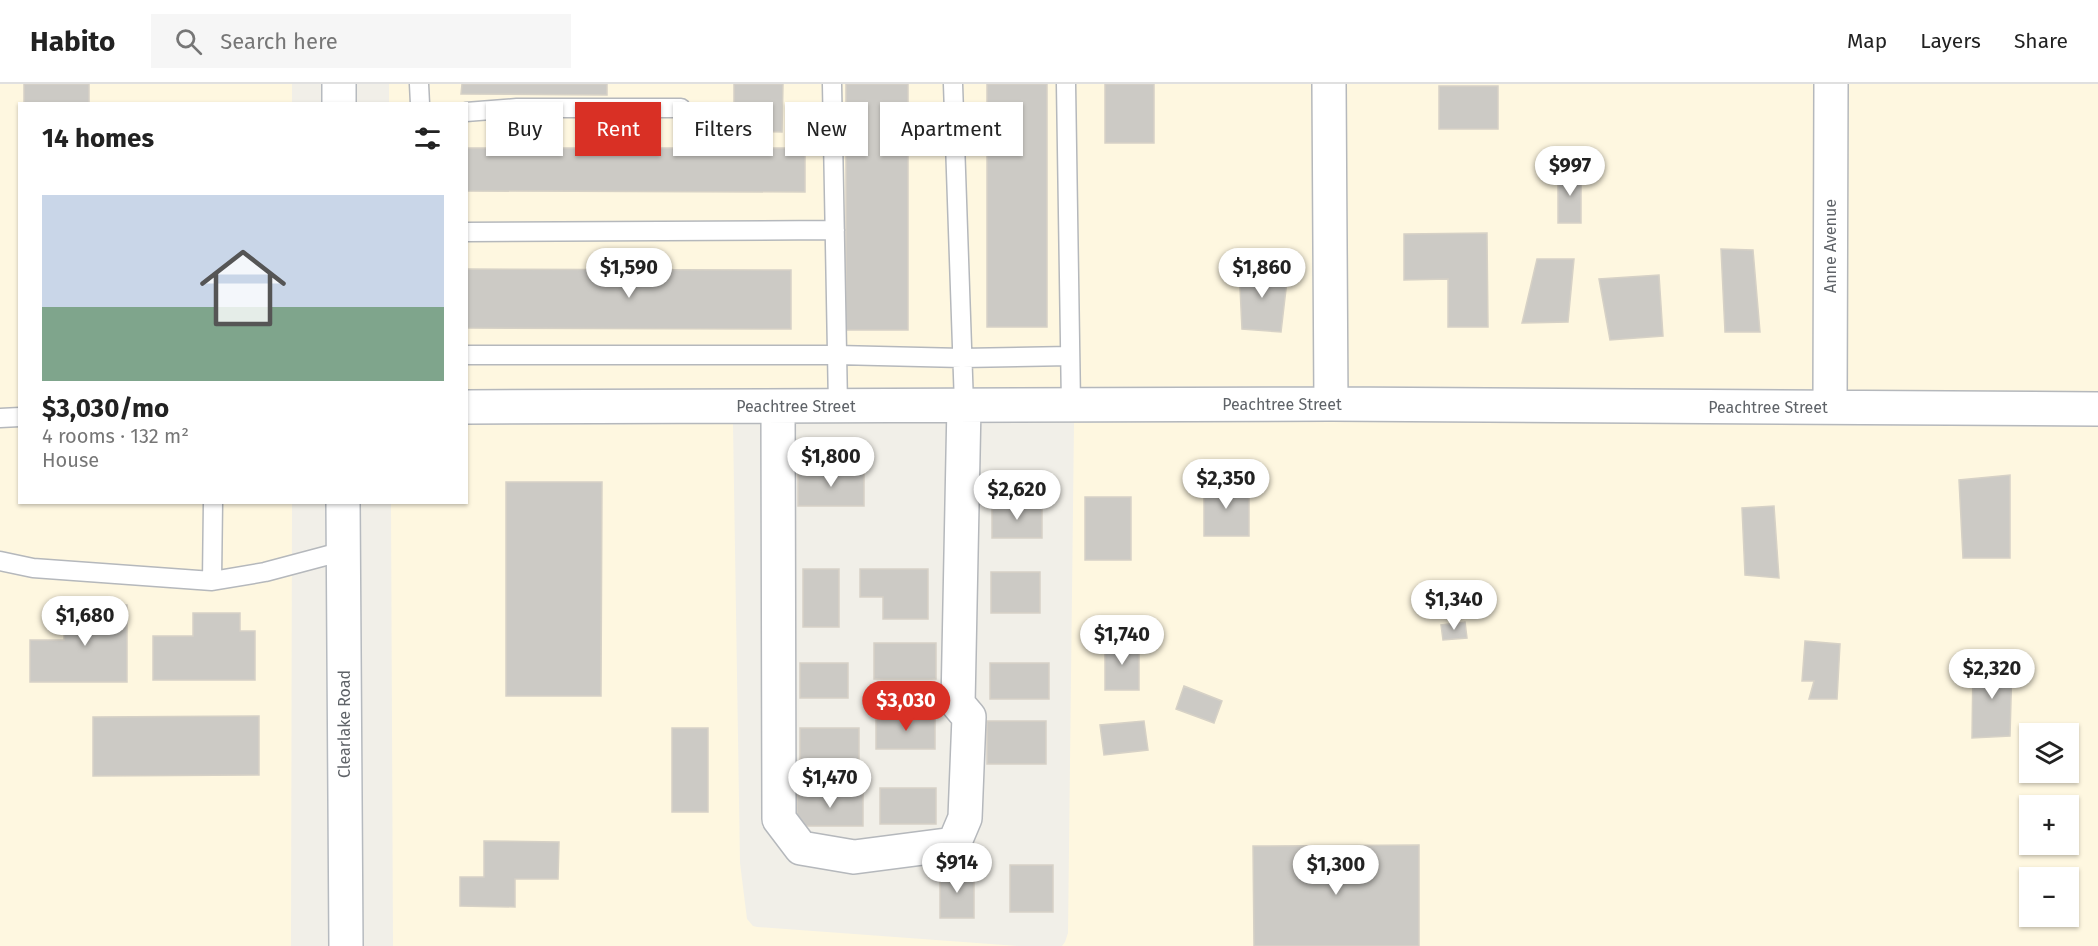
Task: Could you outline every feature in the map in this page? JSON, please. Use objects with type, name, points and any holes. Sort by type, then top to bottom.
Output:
[{"type":"street","points":[[339,84],[339,102]]},
{"type":"street","points":[[1329,84],[1331,404]]},
{"type":"street","name":"Anne Avenue","points":[[1830,407],[1831,84]]},
{"type":"street","name":"Peachtree Street","points":[[468,407],[1331,404],[2098,409]]},
{"type":"street","points":[[778,406],[779,819],[801,848],[854,857],[954,844],[965,818],[969,717],[958,704],[964,405]]},
{"type":"street","name":"Clearlake Road","points":[[343,504],[346,946]]},
{"type":"lane","points":[[419,84],[420,102]]},
{"type":"lane","points":[[832,84],[838,406]]},
{"type":"lane","points":[[953,84],[964,405]]},
{"type":"lane","points":[[1066,84],[1071,405]]},
{"type":"lane","points":[[468,112],[517,108],[673,108]]},
{"type":"lane","points":[[468,232],[835,230]]},
{"type":"lane","points":[[468,355],[963,358],[1071,356]]},
{"type":"lane","points":[[0,418],[18,417]]},
{"type":"lane","points":[[212,581],[213,504]]},
{"type":"lane","points":[[0,561],[33,568],[212,581],[265,572],[344,551]]},
{"type":"shaded area","points":[[0,84],[292,84],[292,102],[18,102],[18,504],[292,504],[291,946],[0,946]]},
{"type":"shaded area","points":[[389,84],[1314,84],[1315,386],[468,389],[468,102],[389,102]]},
{"type":"shaded area","points":[[1345,84],[1815,84],[1814,389],[1347,386]]},
{"type":"shaded area","points":[[1846,84],[2098,84],[2098,391],[1846,390]]},
{"type":"shaded area","points":[[1331,422],[2098,427],[2098,946],[1062,946],[1068,933],[1074,423]]},
{"type":"shaded area","points":[[733,424],[740,863],[747,919],[757,927],[1019,946],[393,946],[391,504],[468,504],[468,425]]},
{"type":"building","points":[[24,84],[89,84],[89,102],[24,102]]},
{"type":"building","points":[[462,84],[607,84],[607,95],[461,94]]},
{"type":"building","points":[[734,84],[783,84],[782,132],[773,132],[773,102],[734,102]]},
{"type":"building","points":[[846,84],[908,84],[908,102],[880,102],[880,156],[908,156],[908,330],[846,330],[846,156],[868,156],[868,102],[846,102]]},
{"type":"building","points":[[987,84],[1047,84],[1047,327],[987,327],[987,156],[1023,156],[1023,102],[987,102]]},
{"type":"building","points":[[1105,84],[1154,84],[1154,143],[1105,143]]},
{"type":"building","points":[[1439,86],[1498,86],[1498,129],[1439,129]]},
{"type":"building","points":[[468,148],[486,148],[486,156],[563,156],[563,148],[575,148],[575,156],[661,156],[661,148],[673,148],[673,156],[773,156],[773,148],[785,148],[785,156],[805,156],[805,192],[468,191]]},
{"type":"building","points":[[1558,170],[1581,170],[1581,223],[1558,223]]},
{"type":"building","points":[[1487,233],[1488,327],[1448,327],[1448,279],[1404,280],[1404,234]]},
{"type":"building","points":[[1721,249],[1753,250],[1760,332],[1725,332]]},
{"type":"building","points":[[1537,259],[1574,259],[1568,322],[1522,323]]},
{"type":"building","points":[[1239,267],[1288,272],[1281,332],[1242,329]]},
{"type":"building","points":[[468,269],[791,270],[791,329],[468,328]]},
{"type":"building","points":[[1659,275],[1663,336],[1610,340],[1599,279]]},
{"type":"building","points":[[798,469],[864,469],[864,506],[798,506]]},
{"type":"building","points":[[2010,475],[2010,558],[1963,558],[1959,480]]},
{"type":"building","points":[[506,482],[602,482],[601,696],[506,696]]},
{"type":"building","points":[[1204,485],[1249,485],[1249,536],[1204,536]]},
{"type":"building","points":[[1085,497],[1131,497],[1131,560],[1085,560]]},
{"type":"building","points":[[992,504],[1042,504],[1042,538],[992,538]]},
{"type":"building","points":[[1774,506],[1779,578],[1745,575],[1742,508]]},
{"type":"building","points":[[803,569],[839,569],[839,627],[803,627]]},
{"type":"building","points":[[860,569],[928,569],[928,619],[883,619],[883,597],[860,597]]},
{"type":"building","points":[[991,572],[1040,572],[1040,613],[991,613]]},
{"type":"building","points":[[65,604],[127,605],[127,682],[30,682],[30,640],[64,640]]},
{"type":"building","points":[[193,613],[240,613],[240,631],[255,631],[255,680],[153,680],[153,636],[193,636]]},
{"type":"building","points":[[1465,622],[1467,638],[1443,640],[1441,625]]},
{"type":"building","points":[[1105,641],[1139,641],[1139,690],[1105,690]]},
{"type":"building","points":[[1805,641],[1840,644],[1837,699],[1809,699],[1814,681],[1802,681]]},
{"type":"building","points":[[874,643],[936,643],[936,679],[874,679]]},
{"type":"building","points":[[800,663],[848,663],[848,698],[800,698]]},
{"type":"building","points":[[990,663],[1049,663],[1049,699],[990,699]]},
{"type":"building","points":[[1973,664],[2012,664],[2010,736],[1972,738]]},
{"type":"building","points":[[1184,686],[1222,701],[1214,723],[1176,709]]},
{"type":"building","points":[[876,714],[935,714],[935,749],[876,749]]},
{"type":"building","points":[[259,716],[259,775],[93,776],[93,717]]},
{"type":"building","points":[[987,721],[1046,721],[1046,764],[987,764]]},
{"type":"building","points":[[1144,721],[1148,750],[1104,755],[1100,725]]},
{"type":"building","points":[[672,728],[708,728],[708,812],[672,812]]},
{"type":"building","points":[[800,728],[859,728],[859,764],[800,764]]},
{"type":"building","points":[[880,788],[936,788],[936,824],[880,824]]},
{"type":"building","points":[[797,792],[863,792],[863,826],[797,826]]},
{"type":"building","points":[[484,841],[559,842],[558,879],[515,879],[515,907],[460,906],[460,877],[484,877]]},
{"type":"building","points":[[1419,845],[1419,946],[1254,946],[1253,846]]},
{"type":"building","points":[[1010,865],[1053,865],[1053,912],[1010,912]]},
{"type":"building","points":[[940,870],[974,870],[974,918],[940,918]]}]
